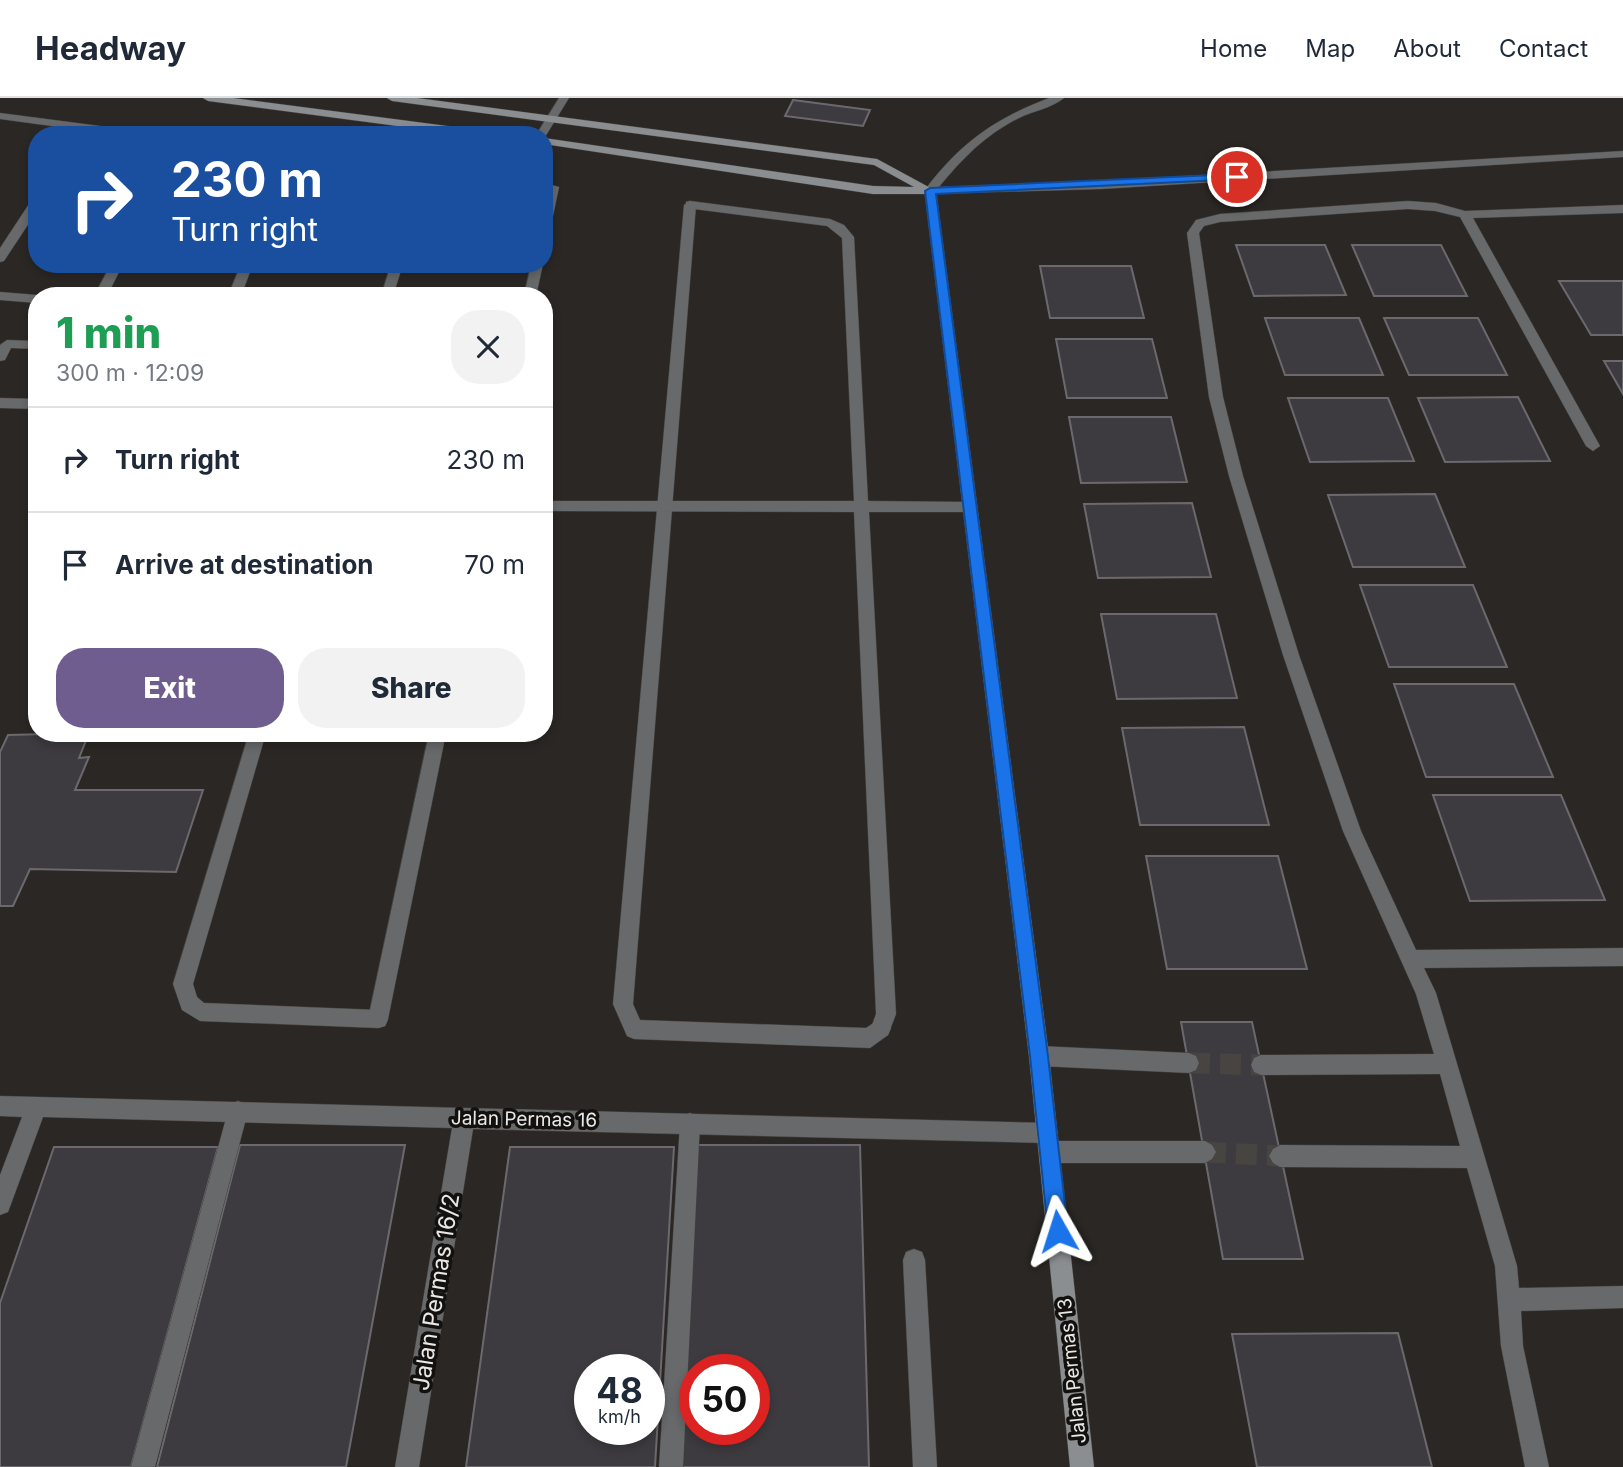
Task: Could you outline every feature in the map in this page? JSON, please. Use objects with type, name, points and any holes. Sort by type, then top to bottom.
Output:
[{"type":"main road","points":[[208,98],[424,126]]},
{"type":"main road","points":[[392,98],[877,162],[930,191]]},
{"type":"main road","points":[[553,142],[873,190],[930,191]]},
{"type":"main road","name":"Jalan Permas 13","points":[[930,191],[1039,1056],[1082,1467]]},
{"type":"street","points":[[546,126],[564,98]]},
{"type":"street","points":[[930,191],[959,154],[992,126],[1016,113],[1059,98]]},
{"type":"street","points":[[0,116],[55,126]]},
{"type":"street","points":[[930,191],[1101,185],[1623,154]]},
{"type":"street","points":[[690,205],[830,223],[840,228],[848,237],[886,1014],[881,1028],[870,1038],[634,1029],[623,1004],[665,506],[690,205]]},
{"type":"street","points":[[1537,1467],[1512,1346],[1506,1265],[1426,993],[1352,831],[1291,655],[1236,476],[1216,397],[1193,233],[1200,223],[1220,218],[1395,206],[1422,205],[1465,215],[1623,209]]},
{"type":"street","points":[[0,258],[28,215]]},
{"type":"street","points":[[1465,215],[1593,446]]},
{"type":"street","points":[[0,296],[28,298]]},
{"type":"street","points":[[0,357],[7,344],[28,345]]},
{"type":"street","points":[[0,403],[28,404]]},
{"type":"street","points":[[553,506],[970,507]]},
{"type":"street","points":[[255,742],[183,984],[189,1003],[200,1012],[379,1019],[437,742]]},
{"type":"street","points":[[1411,959],[1623,957]]},
{"type":"street","points":[[1039,1056],[1189,1063]]},
{"type":"street","points":[[1261,1065],[1447,1064]]},
{"type":"street","name":"Jalan Permas 16","points":[[0,1106],[690,1123],[1205,1153]]},
{"type":"street","points":[[0,1204],[36,1107]]},
{"type":"street","points":[[143,1467],[238,1111]]},
{"type":"street","name":"Jalan Permas 16/2","points":[[407,1467],[464,1118]]},
{"type":"street","points":[[671,1467],[690,1123]]},
{"type":"street","points":[[1280,1156],[1474,1157]]},
{"type":"street","points":[[914,1260],[925,1467]]},
{"type":"street","points":[[1509,1300],[1623,1297]]},
{"type":"building","points":[[793,100],[870,110],[863,126],[785,116]]},
{"type":"building","points":[[1236,245],[1325,245],[1346,295],[1254,296]]},
{"type":"building","points":[[1352,245],[1441,245],[1467,296],[1374,296]]},
{"type":"building","points":[[1040,266],[1131,266],[1144,318],[1050,318]]},
{"type":"building","points":[[1559,281],[1623,281],[1623,335],[1591,335]]},
{"type":"building","points":[[1265,318],[1359,318],[1383,375],[1285,375]]},
{"type":"building","points":[[1384,318],[1478,318],[1507,375],[1409,375]]},
{"type":"building","points":[[1056,339],[1152,339],[1167,398],[1067,398]]},
{"type":"building","points":[[1604,361],[1623,361],[1623,394]]},
{"type":"building","points":[[1518,397],[1550,461],[1445,462],[1418,398]]},
{"type":"building","points":[[1288,398],[1388,398],[1414,461],[1310,462]]},
{"type":"building","points":[[1069,417],[1171,417],[1187,482],[1081,483]]},
{"type":"building","points":[[1435,494],[1465,567],[1353,567],[1328,495]]},
{"type":"building","points":[[1192,503],[1211,577],[1098,578],[1084,504]]},
{"type":"building","points":[[1360,585],[1473,585],[1507,667],[1389,667]]},
{"type":"building","points":[[1101,614],[1216,614],[1237,698],[1117,699]]},
{"type":"building","points":[[1394,684],[1514,684],[1553,777],[1426,777]]},
{"type":"building","points":[[1244,727],[1269,825],[1140,825],[1122,728]]},
{"type":"building","points":[[8,735],[28,735],[28,742],[85,742],[79,758],[89,757],[75,790],[203,790],[176,872],[30,869],[13,906],[0,906],[0,752]]},
{"type":"building","points":[[1433,795],[1561,795],[1605,900],[1470,901]]},
{"type":"building","points":[[1146,856],[1278,856],[1307,969],[1167,969]]},
{"type":"building","points":[[1181,1022],[1252,1022],[1303,1259],[1223,1259]]},
{"type":"building","points":[[240,1145],[405,1145],[346,1467],[157,1467]]},
{"type":"building","points":[[697,1145],[860,1145],[869,1467],[680,1467],[681,1445],[770,1445],[770,1354],[686,1354]]},
{"type":"building","points":[[54,1147],[218,1147],[131,1467],[0,1467],[0,1303]]},
{"type":"building","points":[[510,1147],[674,1147],[662,1354],[574,1354],[574,1445],[656,1445],[655,1467],[466,1467]]},
{"type":"building","points":[[1398,1333],[1432,1467],[1257,1467],[1232,1334]]},
{"type":"tunnel","points":[[1189,1063],[1261,1065]]},
{"type":"tunnel","points":[[1205,1152],[1280,1156]]},
{"type":"route","points":[[1058,1231],[1039,1056],[930,191],[1237,177]]}]
